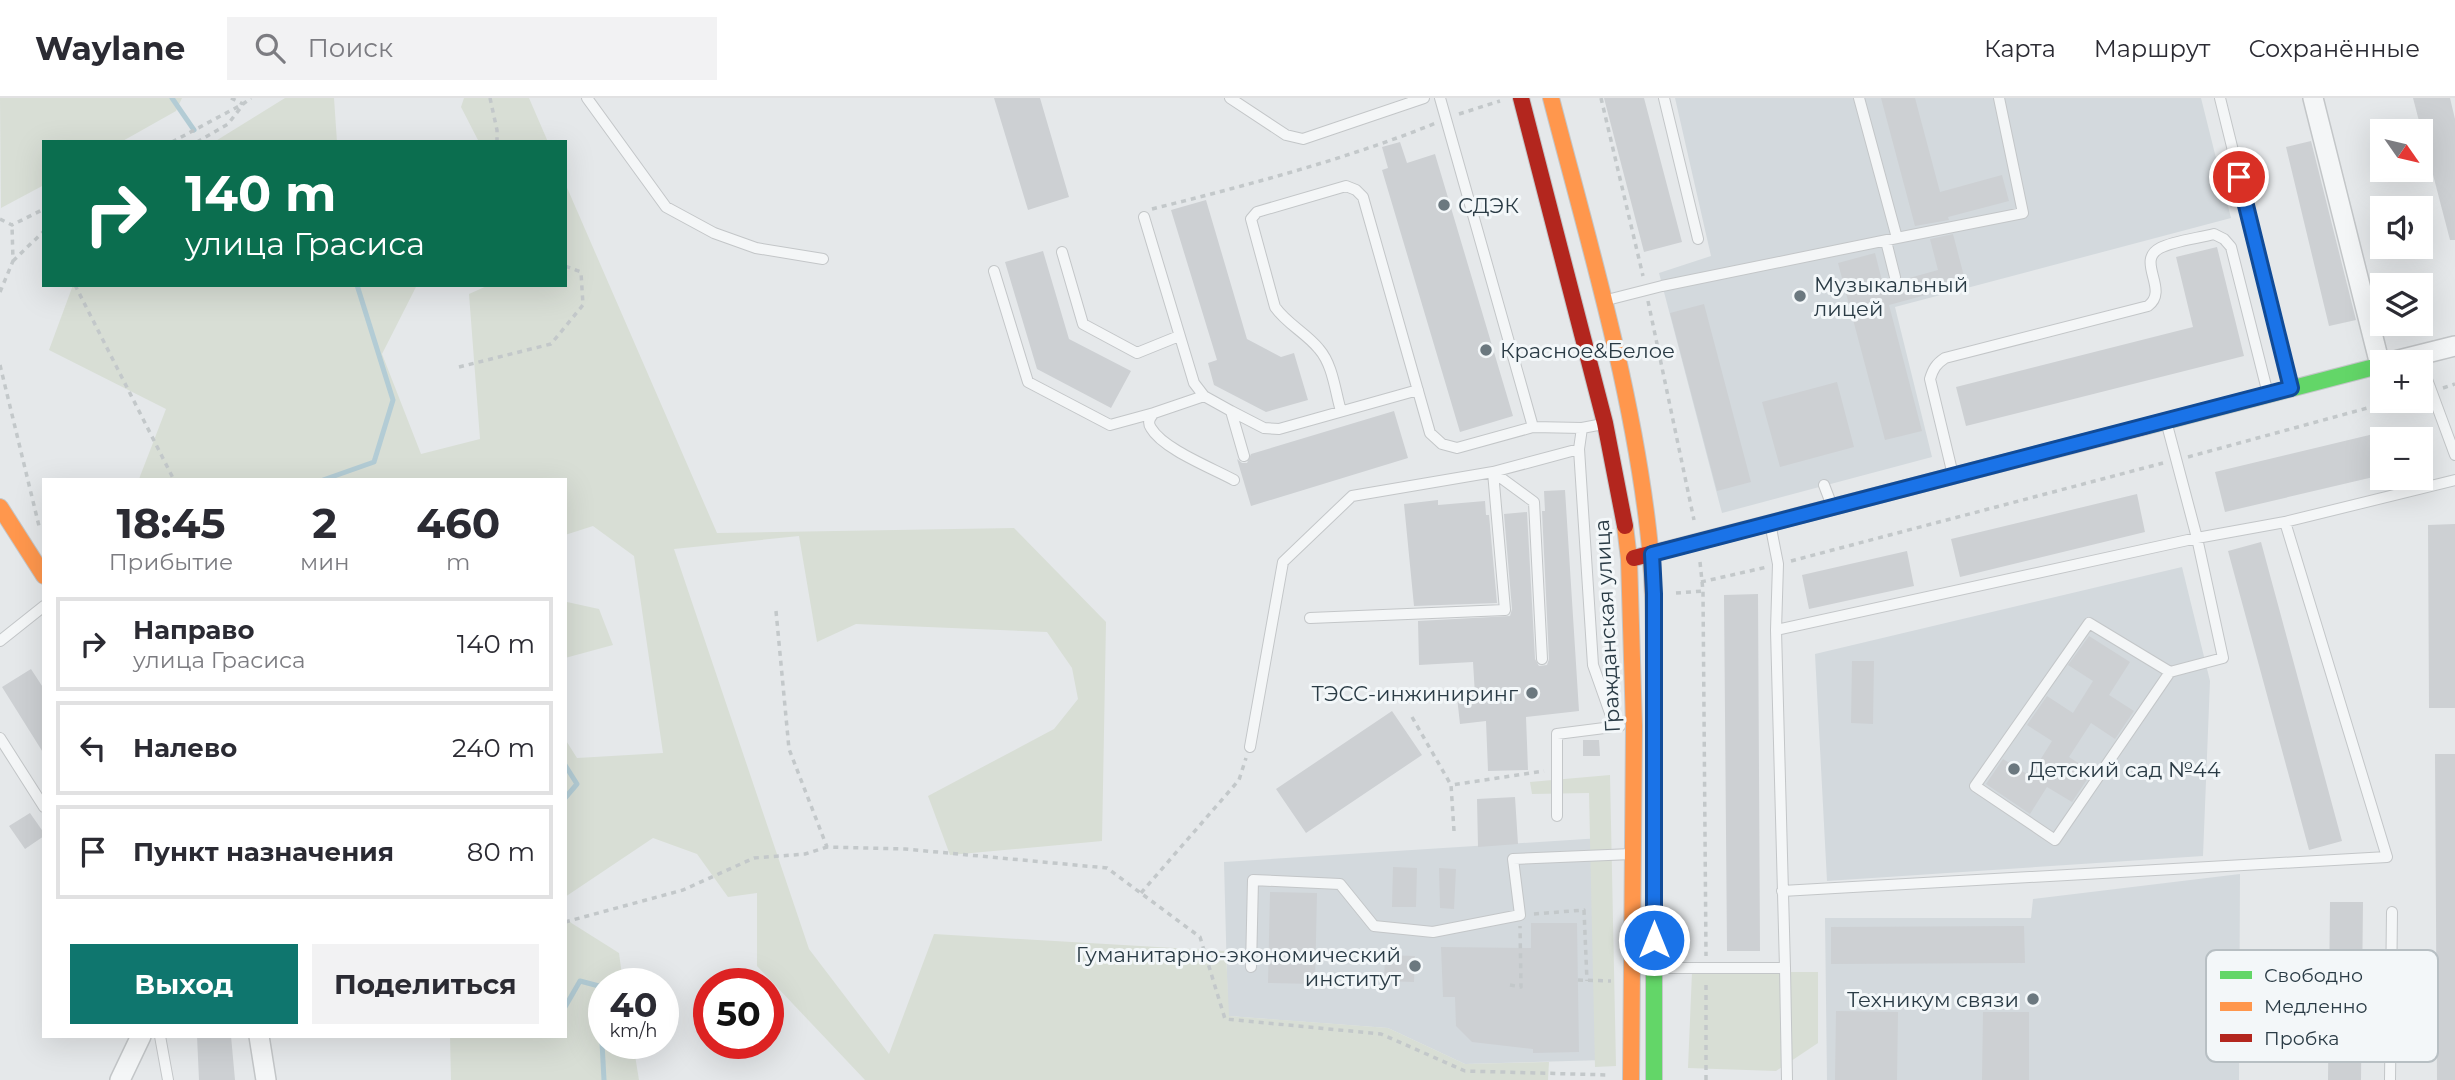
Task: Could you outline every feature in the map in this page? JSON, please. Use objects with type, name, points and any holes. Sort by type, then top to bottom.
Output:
[{"type":"main road","name":"Гражданская улица","points":[[1521,98],[1605,423],[1624,514],[1629,559],[1634,726],[1631,1080]]},
{"type":"main road","name":"Гражданская улица","points":[[1550,98],[1605,301],[1632,415],[1652,554],[1654,1080]]},
{"type":"main road","points":[[1629,559],[2370,368]]},
{"type":"main road","points":[[0,507],[42,573]]},
{"type":"street","points":[[2313,98],[2380,350]]},
{"type":"street","points":[[2433,351],[2455,346]]},
{"type":"street","points":[[120,1080],[140,1038]]},
{"type":"street","points":[[259,1038],[266,1080]]},
{"type":"lane","points":[[587,98],[667,207],[714,233],[757,248],[822,258]]},
{"type":"lane","points":[[1230,98],[1286,135],[1299,139],[1307,139],[1423,98]]},
{"type":"lane","points":[[1440,98],[1533,427]]},
{"type":"lane","points":[[1664,98],[1698,239]]},
{"type":"lane","points":[[1859,98],[1897,238]]},
{"type":"lane","points":[[1605,301],[1663,285],[2023,213],[1999,98]]},
{"type":"lane","points":[[2220,98],[2291,388]]},
{"type":"lane","points":[[1341,411],[1324,356],[1275,307],[1251,222],[1252,216],[1257,212],[1346,186],[1360,193],[1430,433],[1435,440],[1450,447],[1457,447],[1533,427],[1582,428],[1605,423]]},
{"type":"lane","points":[[1144,217],[1194,383],[1205,396],[1264,428],[1273,429],[1418,390]]},
{"type":"lane","points":[[1954,475],[1930,379],[1938,363],[1945,358],[2148,306],[2157,294],[2151,259],[2161,248],[2214,234],[2231,247],[2268,394]]},
{"type":"lane","points":[[1886,241],[1895,277]]},
{"type":"lane","points":[[1062,252],[1083,324],[1137,353],[1180,336]]},
{"type":"lane","points":[[994,271],[1028,382],[1110,425],[1205,396]]},
{"type":"lane","points":[[2433,396],[2455,455]]},
{"type":"lane","points":[[1231,411],[1244,456]]},
{"type":"lane","points":[[1154,413],[1149,423],[1150,428],[1164,440],[1234,480]]},
{"type":"lane","points":[[2166,420],[2197,538],[2223,659],[2170,672],[2055,840],[1975,786],[2089,623],[2170,672]]},
{"type":"lane","points":[[1582,428],[1579,449],[1593,665],[1615,727]]},
{"type":"lane","points":[[1250,747],[1283,562],[1352,496],[1493,472],[1579,449]]},
{"type":"lane","points":[[1310,618],[1505,611],[1493,472]]},
{"type":"lane","points":[[1493,472],[1534,502],[1542,659]]},
{"type":"lane","points":[[1776,630],[2197,538],[2285,522],[2455,480]]},
{"type":"lane","points":[[1824,485],[1832,507]]},
{"type":"lane","points":[[1782,891],[2387,857],[2285,522]]},
{"type":"lane","points":[[1770,523],[1778,564],[1776,630],[1787,1080]]},
{"type":"lane","points":[[0,641],[42,608]]},
{"type":"lane","points":[[1558,816],[1557,733],[1634,726]]},
{"type":"lane","points":[[0,738],[42,804]]},
{"type":"lane","points":[[1251,967],[1253,880],[1339,884],[1374,926],[1433,932],[1520,915],[1513,859],[1632,854]]},
{"type":"lane","points":[[2392,912],[2392,950]]},
{"type":"lane","points":[[1653,968],[1785,968]]},
{"type":"lane","points":[[160,1038],[168,1080]]},
{"type":"lane","points":[[2390,1062],[2390,1080]]},
{"type":"path","points":[[231,98],[243,104]]},
{"type":"path","points":[[176,140],[251,98]]},
{"type":"path","points":[[490,98],[497,140]]},
{"type":"path","points":[[1601,98],[1646,291],[1698,542],[1703,591],[1706,1080]]},
{"type":"path","points":[[1144,217],[1147,210],[1375,148],[1446,119],[1500,101]]},
{"type":"path","points":[[200,140],[228,124],[243,104]]},
{"type":"path","points":[[12,225],[42,210]]},
{"type":"path","points":[[0,219],[12,225]]},
{"type":"path","points":[[12,225],[13,261]]},
{"type":"path","points":[[0,292],[13,261],[42,233]]},
{"type":"path","points":[[459,367],[551,344],[583,304],[581,272],[567,267]]},
{"type":"path","points":[[76,287],[173,478]]},
{"type":"path","points":[[0,365],[41,533]]},
{"type":"path","points":[[1701,582],[2370,407]]},
{"type":"path","points":[[776,611],[789,749],[827,847]]},
{"type":"path","points":[[1412,718],[1451,785],[1454,831]]},
{"type":"path","points":[[1141,893],[1239,780],[1250,747]]},
{"type":"path","points":[[1451,785],[1557,769]]},
{"type":"path","points":[[567,921],[683,890],[754,858],[805,854],[827,847],[867,848]]},
{"type":"path","points":[[1510,985],[1521,986],[1520,915],[1584,910],[1587,981]]},
{"type":"path","points":[[1578,981],[1619,981]]},
{"type":"shaded area","points":[[0,98],[182,98],[176,111],[125,140],[42,140],[42,186],[1,208]]},
{"type":"shaded area","points":[[285,98],[334,98],[337,140],[217,140]]},
{"type":"shaded area","points":[[464,98],[529,98],[547,140],[478,140],[461,107]]},
{"type":"shaded area","name":"Музыкальный лицей","points":[[1675,98],[2201,98],[2231,218],[1895,307],[1932,457],[1722,513],[1659,273],[1711,256]]},
{"type":"shaded area","points":[[567,188],[717,533],[1014,528],[1106,622],[1102,841],[950,855],[928,796],[1054,729],[1078,699],[1072,668],[1047,632],[856,624],[817,642],[799,536],[674,549],[809,949],[889,1054],[934,934],[1226,951],[1229,1016],[1388,1028],[1465,1064],[1549,1062],[1548,1080],[865,1080],[784,994],[784,968],[757,966],[757,893],[728,897],[697,854],[653,838],[567,896],[567,742],[577,758],[663,753],[634,556],[593,526],[567,534],[567,478],[139,478],[166,409],[49,350],[72,287],[416,287],[382,354],[421,454],[480,439],[469,294],[485,287],[567,287]]},
{"type":"shaded area","name":"Детский сад №44","points":[[2182,567],[2210,681],[2203,856],[1827,881],[1815,654]]},
{"type":"shaded area","points":[[567,602],[599,609],[613,645],[567,657]]},
{"type":"shaded area","points":[[1610,775],[1616,1066],[1595,1067],[1589,793],[1532,794],[1530,782]]},
{"type":"shaded area","name":"Гуманитарно-экономический институт","points":[[1601,838],[1605,1060],[1465,1064],[1388,1028],[1228,1016],[1224,862]]},
{"type":"shaded area","name":"Техникум связи","points":[[2240,874],[2240,950],[2206,950],[2206,1062],[2239,1062],[2239,1080],[1827,1080],[1825,918],[2031,918],[2033,899]]},
{"type":"shaded area","points":[[567,920],[619,953],[621,968],[588,968],[588,1059],[636,1059],[639,1080],[451,1080],[450,1038],[567,1038]]},
{"type":"shaded area","points":[[1692,972],[1818,972],[1818,1043],[1776,1071],[1688,1068]]},
{"type":"building","points":[[994,98],[1040,98],[1069,197],[1028,210]]},
{"type":"building","points":[[1604,98],[1644,98],[1682,242],[1644,252]]},
{"type":"building","points":[[1881,98],[1915,98],[1940,192],[2002,175],[2009,201],[1948,217],[1949,220],[1915,226]]},
{"type":"building","points":[[2413,98],[2450,98],[2455,119],[2455,240],[2450,240],[2433,175],[2433,119],[2418,119]]},
{"type":"building","points":[[2311,141],[2356,320],[2329,326],[2286,147]]},
{"type":"building","points":[[1400,142],[1407,163],[1435,154],[1513,416],[1460,432],[1382,170],[1388,168],[1382,147]]},
{"type":"building","points":[[1206,200],[1247,339],[1281,357],[1294,353],[1308,400],[1266,412],[1214,385],[1208,363],[1217,360],[1171,210]]},
{"type":"building","points":[[1953,234],[1966,284],[1889,305],[1922,431],[1885,440],[1838,263],[1875,253],[1883,285],[1897,284],[1902,280],[1938,270],[1930,239]]},
{"type":"building","points":[[2217,247],[2244,356],[1966,426],[1956,387],[2193,327],[2176,257]]},
{"type":"building","points":[[1043,251],[1069,339],[1131,371],[1111,408],[1037,369],[1005,262]]},
{"type":"building","points":[[1704,304],[1751,482],[1717,491],[1670,313]]},
{"type":"building","points":[[1837,382],[1854,447],[1780,467],[1762,402]]},
{"type":"building","points":[[1394,411],[1408,458],[1251,506],[1237,459],[1247,463],[1251,454]]},
{"type":"building","points":[[2370,435],[2370,478],[2225,512],[2215,472]]},
{"type":"building","points":[[1565,490],[1579,711],[1526,717],[1528,770],[1488,771],[1486,721],[1460,724],[1457,697],[1475,695],[1473,662],[1419,665],[1418,621],[1510,616],[1512,609],[1504,514],[1527,512],[1535,659],[1539,666],[1547,665],[1549,659],[1542,511],[1545,511],[1544,491]]},
{"type":"building","points":[[2137,494],[2145,532],[1960,577],[1951,539]]},
{"type":"building","points":[[1438,500],[1438,505],[1485,501],[1486,515],[1489,515],[1497,603],[1414,606],[1404,504]]},
{"type":"building","points":[[2455,524],[2455,708],[2429,708],[2428,525]]},
{"type":"building","points":[[2261,542],[2342,841],[2309,850],[2228,551]]},
{"type":"building","points":[[1907,551],[1914,586],[1809,609],[1802,575]]},
{"type":"building","points":[[1758,594],[1760,951],[1727,951],[1724,595]]},
{"type":"building","points":[[2089,636],[2130,662],[2109,695],[2134,711],[2115,739],[2091,723],[2069,757],[2092,772],[2072,802],[2047,787],[2030,814],[1986,784],[2003,759],[2030,776],[2052,741],[2027,725],[2047,696],[2073,713],[2093,681],[2068,665]]},
{"type":"building","points":[[1852,661],[1874,661],[1873,724],[1851,723]]},
{"type":"building","points":[[31,669],[42,686],[42,751],[2,687]]},
{"type":"building","points":[[1392,711],[1422,755],[1306,833],[1276,789]]},
{"type":"building","points":[[1583,740],[1599,740],[1600,756],[1583,756]]},
{"type":"building","points":[[2435,754],[2455,754],[2455,1080],[2437,1080]]},
{"type":"building","points":[[1515,797],[1518,844],[1478,847],[1477,799]]},
{"type":"building","points":[[30,813],[42,830],[42,837],[25,849],[9,826]]},
{"type":"building","points":[[1393,867],[1417,868],[1416,907],[1392,907]]},
{"type":"building","points":[[1439,868],[1456,869],[1454,909],[1440,908]]},
{"type":"building","points":[[1270,892],[1317,893],[1315,984],[1268,983]]},
{"type":"building","points":[[2330,902],[2363,902],[2362,950],[2329,950]]},
{"type":"building","points":[[1531,923],[1577,923],[1579,1052],[1533,1053],[1533,1049],[1472,1042],[1456,1026],[1455,997],[1443,997],[1441,947],[1531,948]]},
{"type":"building","points":[[2024,926],[2025,963],[1831,964],[1831,927]]},
{"type":"building","points":[[1385,955],[1415,956],[1414,982],[1384,981]]},
{"type":"building","points":[[1836,1011],[1898,1012],[1897,1080],[1835,1080]]},
{"type":"building","points":[[1983,1012],[2029,1012],[2029,1080],[1982,1080]]},
{"type":"building","points":[[197,1038],[231,1038],[235,1080],[199,1080]]},
{"type":"building","points":[[2328,1062],[2361,1062],[2361,1080],[2328,1080]]},
{"type":"waterway","points":[[172,98],[194,130]]},
{"type":"waterway","points":[[329,478],[374,462],[393,400],[358,287]]},
{"type":"waterway","points":[[567,768],[577,784],[567,796]]},
{"type":"waterway","points":[[567,1004],[580,981],[599,986],[604,1080]]},
{"type":"traffic: fast","points":[[2147,426],[2370,368]]},
{"type":"traffic: fast","points":[[1654,678],[1654,1080]]},
{"type":"traffic: slow","points":[[1551,98],[1607,312],[1631,420],[1650,548],[1654,678]]},
{"type":"traffic: slow","points":[[0,507],[42,573]]},
{"type":"traffic: slow","points":[[1625,526],[1629,559],[1634,726],[1631,1080]]},
{"type":"traffic: jam","points":[[1521,98],[1605,423],[1625,526]]},
{"type":"traffic: jam","points":[[1634,558],[2147,426]]},
{"type":"place","name":"СДЭК","points":[[1444,205]]},
{"type":"place","name":"Музыкальный лицей","points":[[1800,296]]},
{"type":"place","name":"Красное&Белое","points":[[1486,350]]},
{"type":"place","name":"ТЭСС-инжиниринг","points":[[1532,693]]},
{"type":"place","name":"Детский сад №44","points":[[2014,769]]},
{"type":"place","name":"Гуманитарно-экономический институт","points":[[1415,966]]},
{"type":"place","name":"Техникум связи","points":[[2033,999]]},
{"type":"route","points":[[1654,940],[1652,554],[2291,388],[2239,177]]}]
